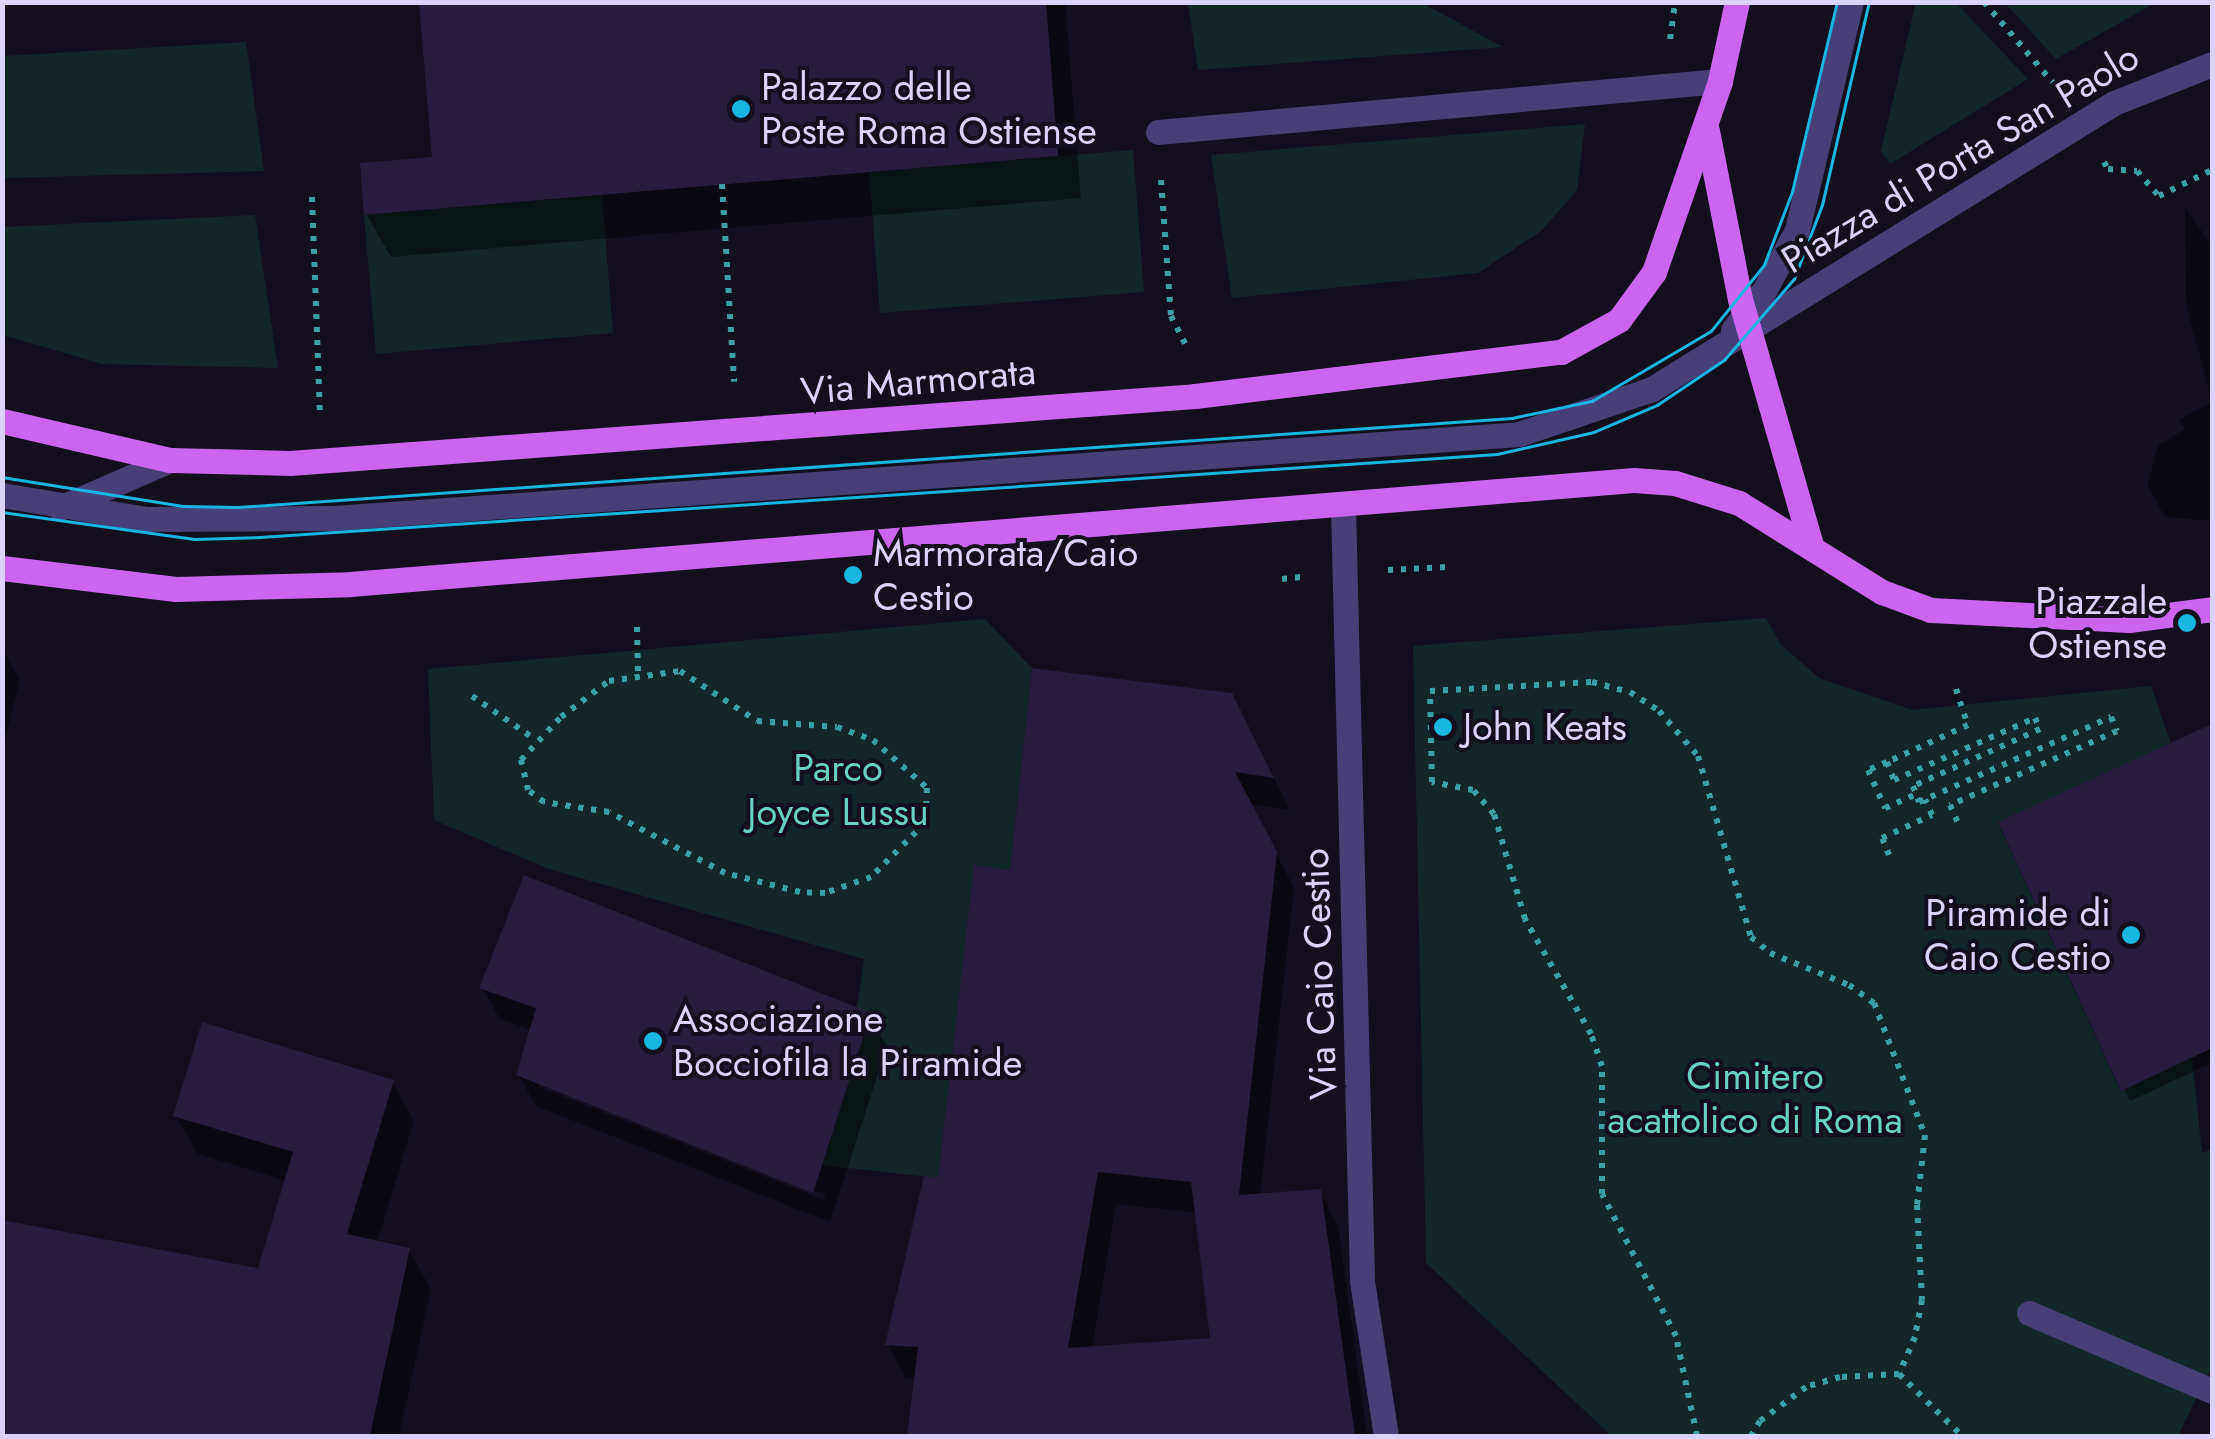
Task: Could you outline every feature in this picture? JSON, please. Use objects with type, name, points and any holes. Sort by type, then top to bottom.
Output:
[{"type":"main road","name":"Piazza di Porta San Paolo","points":[[1737,2],[1706,126],[1747,321],[1812,548]]},
{"type":"main road","name":"Via Marmorata","points":[[2,421],[170,460],[290,463],[628,442],[1195,396],[1541,356],[1596,336],[1641,295],[1706,126]]},
{"type":"main road","points":[[2,568],[176,590],[350,584],[1655,481],[1739,503],[1882,592],[1931,610],[2129,620],[2212,609]]},
{"type":"street","name":"Piazza di Porta San Paolo","points":[[1747,321],[1798,230],[1811,191],[1852,2]]},
{"type":"street","name":"Piazza di Porta San Paolo","points":[[58,508],[202,522],[334,518],[1488,438],[1590,414],[1674,376],[1747,321],[2114,103],[2212,64]]},
{"type":"street","points":[[1158,132],[1720,81]]},
{"type":"street","points":[[2,495],[58,508],[170,460]]},
{"type":"street","name":"Via Caio Cestio","points":[[1342,507],[1362,1281],[1386,1436]]},
{"type":"street","points":[[2030,1313],[2212,1391]]},
{"type":"path","points":[[1663,85],[1675,2]]},
{"type":"path","points":[[1984,2],[2062,92]]},
{"type":"path","points":[[2098,150],[2108,169],[2136,172],[2160,196],[2212,170]]},
{"type":"path","points":[[1160,171],[1171,316],[1192,356]]},
{"type":"path","points":[[722,184],[734,382]]},
{"type":"path","points":[[312,197],[320,411]]},
{"type":"path","points":[[637,627],[638,673]]},
{"type":"path","points":[[680,671],[757,721],[837,727],[874,740],[927,788],[925,822],[870,877],[824,893],[800,892],[725,873],[609,812],[544,802],[520,775],[536,740],[609,681],[638,673],[680,671]]},
{"type":"path","points":[[1697,1436],[1676,1336],[1602,1194],[1602,1066],[1592,1034],[1525,918],[1488,804],[1473,790],[1432,782],[1430,692],[1592,682],[1630,692],[1659,711],[1698,756],[1758,946],[1850,985],[1874,1003],[1925,1135],[1917,1206],[1922,1300],[1899,1374]]},
{"type":"path","points":[[1916,794],[1885,808],[1868,770],[1968,725],[1956,688]]},
{"type":"path","points":[[472,696],[536,740]]},
{"type":"path","points":[[1925,799],[2110,716],[2117,731],[1950,805],[1958,823]]},
{"type":"path","points":[[1887,762],[1894,780],[2035,718],[2040,728],[1912,786],[1925,799],[1932,816],[1882,838],[1890,855]]},
{"type":"path","points":[[1751,1436],[1774,1408],[1806,1387],[1840,1377],[1899,1374],[1962,1436]]},
{"type":"green space","points":[[1916,2],[1956,3],[2028,79],[1890,164],[1881,151]]},
{"type":"green space","points":[[1188,3],[1422,3],[1503,47],[1198,70]]},
{"type":"green space","points":[[2005,3],[2155,3],[2056,59]]},
{"type":"green space","points":[[246,42],[264,171],[3,178],[3,56]]},
{"type":"green space","points":[[1585,124],[1577,190],[1541,231],[1478,273],[1232,298],[1211,155]]},
{"type":"green space","points":[[1133,150],[1144,292],[880,313],[869,172]]},
{"type":"green space","points":[[602,195],[613,333],[376,354],[364,215]]},
{"type":"green space","points":[[255,215],[278,368],[102,364],[3,335],[3,227]]},
{"type":"green space","name":"Cimitero acattolico di Roma","points":[[1766,618],[1781,645],[1819,678],[1912,710],[2151,686],[2171,744],[1998,823],[2120,1090],[2192,1057],[2202,1153],[2212,1149],[2212,1366],[2178,1436],[1612,1436],[1426,1263],[1413,646]]},
{"type":"green space","name":"Parco Joyce Lussu","points":[[985,619],[1032,668],[1010,870],[975,865],[938,1178],[822,1165],[871,1013],[857,1008],[864,959],[549,869],[434,820],[428,669]]},
{"type":"building","name":"Palazzo delle Poste Roma Ostiense","points":[[419,2],[1046,2],[1058,156],[364,215],[360,163],[432,157]]},
{"type":"building","points":[[1032,668],[1232,693],[1274,778],[1235,772],[1277,852],[1239,1195],[1321,1189],[1355,1436],[907,1436],[918,1347],[885,1345],[924,1176],[938,1178],[974,865],[1010,870]],"holes":[[[1098,1172],[1191,1182],[1210,1338],[1068,1348]]]},
{"type":"building","name":"Piramide di Caio Cestio","points":[[2212,724],[2212,1048],[2121,1091],[1998,822]]},
{"type":"building","name":"Associazione Bocciofila la Piramide","points":[[524,875],[871,1013],[813,1193],[516,1075],[536,1008],[479,988]]},
{"type":"building","points":[[202,1022],[394,1080],[347,1234],[410,1248],[370,1436],[2,1436],[2,1220],[258,1268],[293,1152],[173,1116]]},
{"type":"tram line","points":[[2,477],[183,506],[238,507],[1512,418],[1592,401],[1711,331],[1764,265],[1792,192],[1837,2]]},
{"type":"tram line","points":[[2,512],[194,539],[260,537],[1497,454],[1594,432],[1657,405],[1724,360],[1794,279],[1822,205],[1869,2]]},
{"type":"place","name":"Palazzo delle Poste Roma Ostiense","points":[[741,109]]},
{"type":"place","name":"Marmorata/Caio Cestio","points":[[853,575]]},
{"type":"place","name":"Piazzale Ostiense","points":[[2187,623]]},
{"type":"place","name":"John Keats","points":[[1443,727]]},
{"type":"place","name":"Piramide di Caio Cestio","points":[[2131,935]]},
{"type":"place","name":"Associazione Bocciofila la Piramide","points":[[653,1041]]}]
